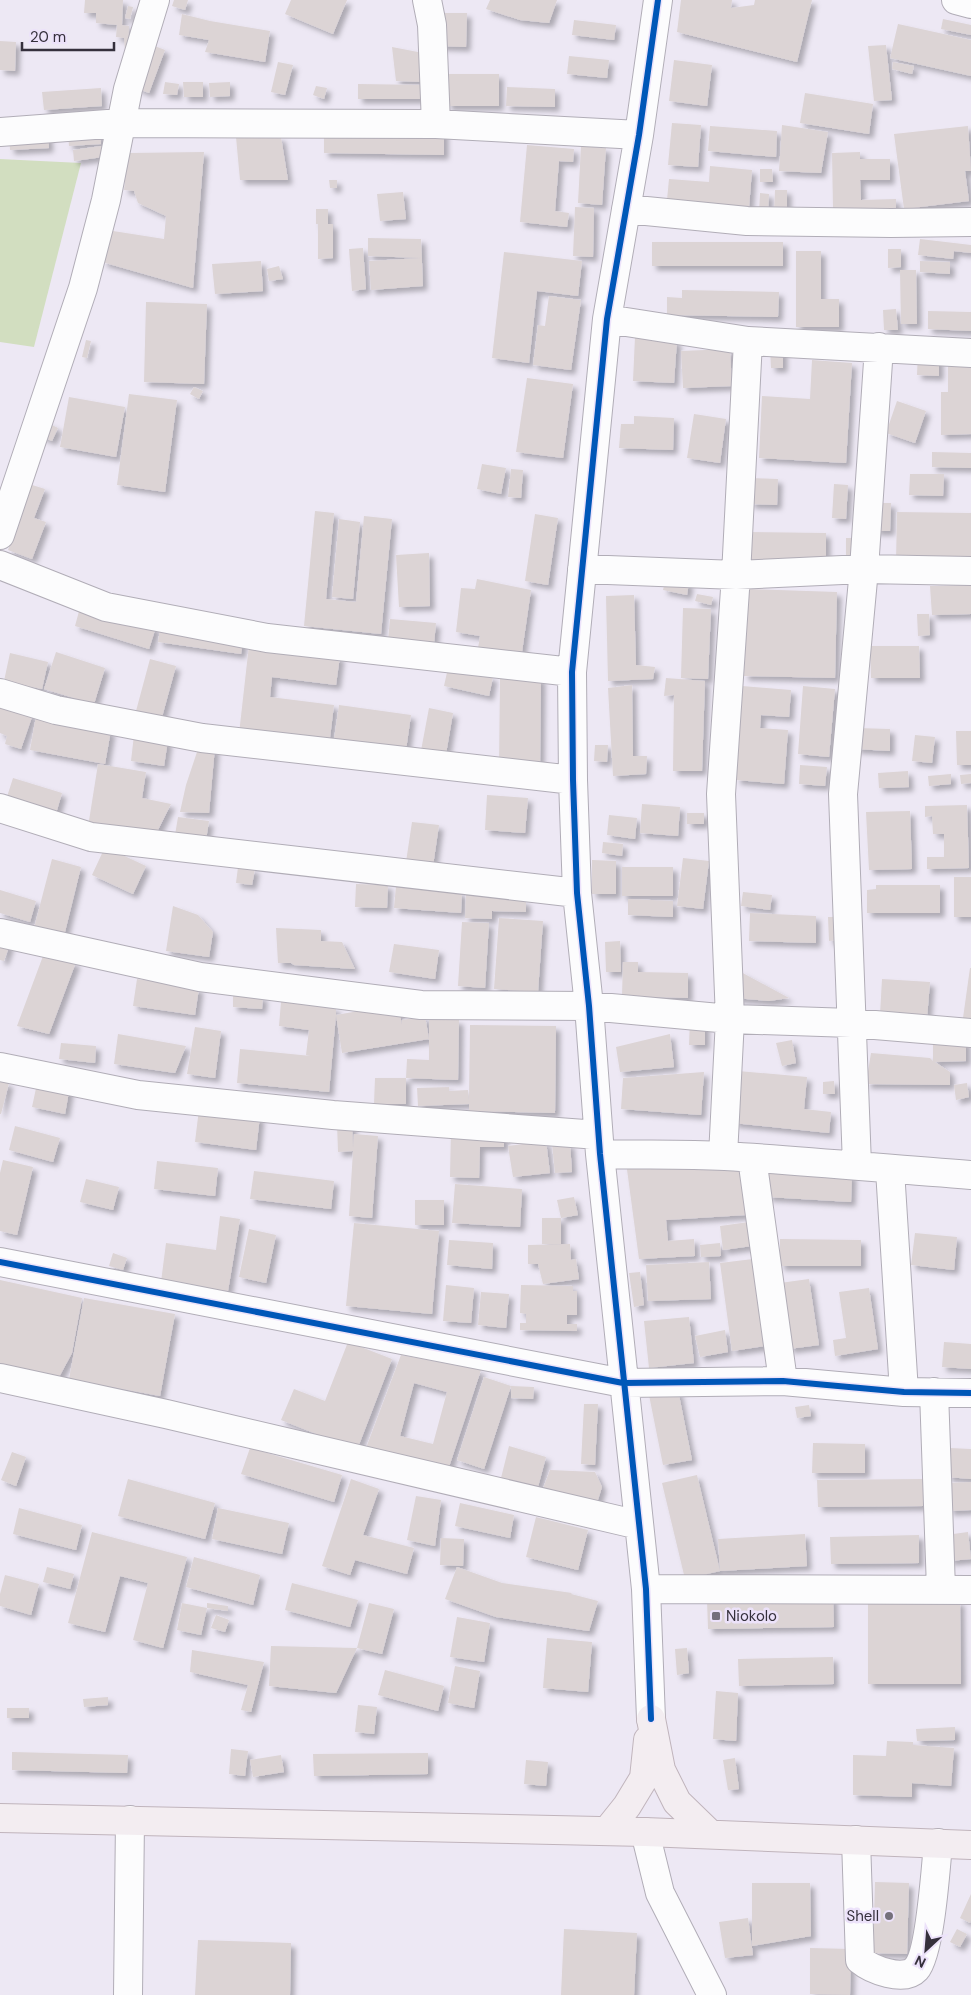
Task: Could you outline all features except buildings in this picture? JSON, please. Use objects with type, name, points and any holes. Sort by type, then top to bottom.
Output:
[{"type":"main road","points":[[607,1831],[627,1806],[644,1778],[651,1719]]},
{"type":"main road","points":[[651,1719],[661,1770],[677,1802],[710,1834]]},
{"type":"main road","points":[[0,1818],[645,1832],[971,1845]]},
{"type":"street","points":[[0,535],[83,288],[106,200],[128,89],[155,0]]},
{"type":"street","points":[[427,0],[432,25],[436,124]]},
{"type":"street","points":[[651,1719],[646,1589],[599,1145],[589,1006],[577,893],[572,780],[572,672],[607,319],[638,135],[658,0]]},
{"type":"street","points":[[956,0],[971,4]]},
{"type":"street","points":[[0,132],[121,123],[436,124],[638,135]]},
{"type":"street","points":[[626,209],[747,221],[971,222]]},
{"type":"street","points":[[607,319],[748,341],[971,353]]},
{"type":"street","points":[[724,1156],[730,1019],[722,794],[748,341]]},
{"type":"street","points":[[857,1165],[843,794],[864,569],[879,348]]},
{"type":"street","points":[[0,565],[106,607],[267,638],[572,672]]},
{"type":"street","points":[[582,569],[736,575],[864,569],[971,571]]},
{"type":"street","points":[[0,693],[56,710],[202,738],[572,780]]},
{"type":"street","points":[[0,808],[91,837],[577,893]]},
{"type":"street","points":[[0,933],[209,978],[421,1005],[589,1006],[730,1019],[851,1023],[971,1033]]},
{"type":"street","points":[[0,1067],[138,1095],[333,1114],[599,1145],[857,1165],[890,1170],[971,1175]]},
{"type":"street","points":[[752,1158],[783,1381]]},
{"type":"street","points":[[890,1170],[904,1392]]},
{"type":"street","points":[[0,1262],[623,1383],[783,1381],[904,1392],[971,1393]]},
{"type":"street","points":[[0,1378],[166,1414],[639,1525]]},
{"type":"street","points":[[934,1392],[941,1589]]},
{"type":"street","points":[[646,1589],[971,1590]]},
{"type":"street","points":[[128,1995],[130,1820]]},
{"type":"street","points":[[645,1832],[660,1893],[712,1995]]},
{"type":"street","points":[[856,1840],[860,1960],[868,1967],[898,1975],[911,1973],[918,1968],[922,1959],[931,1912],[938,1843]]},
{"type":"green space","points":[[0,159],[81,163],[34,347],[0,342]]},
{"type":"cycle path","points":[[651,1719],[646,1589],[600,1154],[589,1006],[577,893],[572,672],[607,319],[639,135],[658,0]]},
{"type":"cycle path","points":[[0,1262],[623,1383],[783,1381],[904,1392],[971,1393]]},
{"type":"place","name":"Niokolo","points":[[716,1616]]},
{"type":"place","name":"Shell","points":[[889,1916]]}]
